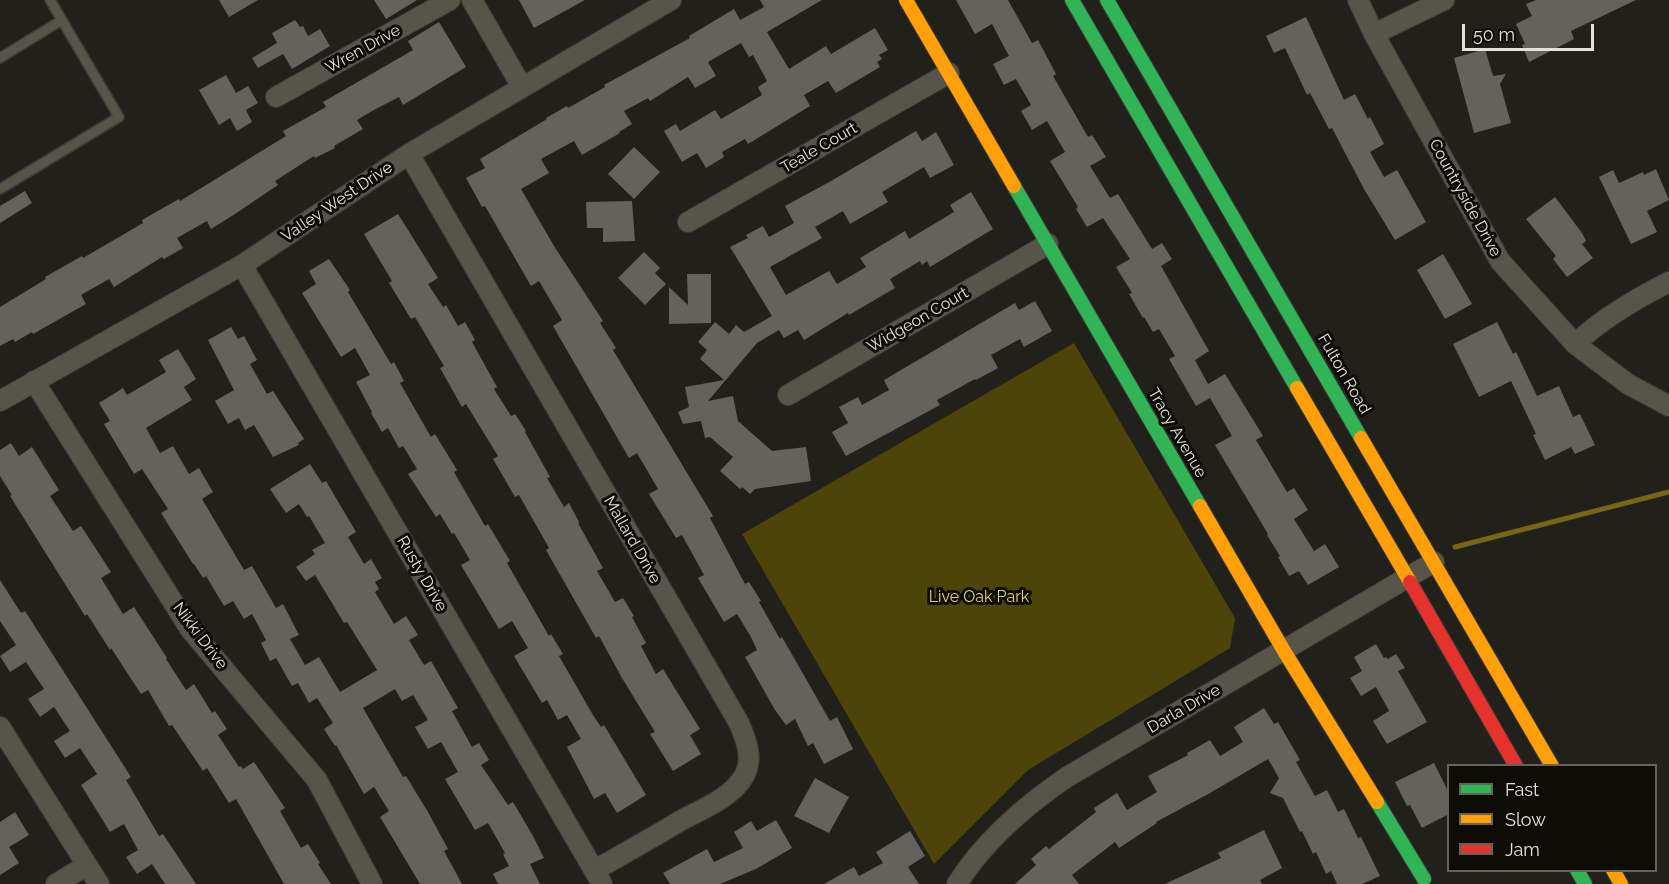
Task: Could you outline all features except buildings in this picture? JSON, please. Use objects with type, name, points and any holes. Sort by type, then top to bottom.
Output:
[{"type":"main road","name":"Tracy Avenue","points":[[906,0],[1284,651],[1424,879]]},
{"type":"main road","points":[[1072,0],[1515,764]]},
{"type":"main road","name":"Fulton Road","points":[[1107,0],[1551,764]]},
{"type":"street","name":"Wren Drive","points":[[276,97],[450,0]]},
{"type":"street","points":[[472,0],[522,87]]},
{"type":"street","name":"Valley West Drive","points":[[0,401],[242,265],[408,154],[671,0]]},
{"type":"street","name":"Countryside Drive","points":[[1358,0],[1374,34],[1500,261],[1575,344],[1628,384],[1669,406]]},
{"type":"street","points":[[1374,34],[1444,0]]},
{"type":"street","name":"Teale Court","points":[[688,222],[949,73]]},
{"type":"street","name":"Mallard Drive","points":[[408,154],[739,723],[747,744],[748,766],[744,777],[736,787],[598,877]]},
{"type":"street","name":"Widgeon Court","points":[[788,395],[1048,244]]},
{"type":"street","name":"Rusty Drive","points":[[242,265],[598,877]]},
{"type":"street","points":[[1575,344],[1591,329],[1639,297],[1669,282]]},
{"type":"street","name":"Nikki Drive","points":[[34,381],[190,628],[318,780],[372,884]]},
{"type":"street","name":"Darla Drive","points":[[957,884],[985,848],[1012,820],[1041,795],[1067,777],[1434,562]]},
{"type":"street","points":[[0,727],[99,884]]},
{"type":"street","points":[[56,884],[87,865]]},
{"type":"lane","points":[[0,189],[119,117],[50,0]]},
{"type":"lane","points":[[0,58],[62,20]]},
{"type":"green space","name":"Live Oak Park","points":[[1074,343],[1235,618],[1230,648],[1028,770],[934,864],[742,534]]},
{"type":"waterway","points":[[1455,547],[1669,492]]},
{"type":"traffic: fast","points":[[1072,0],[1297,388]]},
{"type":"traffic: fast","points":[[1107,0],[1361,438]]},
{"type":"traffic: fast","points":[[1014,186],[1200,506]]},
{"type":"traffic: fast","points":[[1377,802],[1424,879]]},
{"type":"traffic: fast","points":[[1578,872],[1585,884]]},
{"type":"traffic: slow","points":[[906,0],[1014,186]]},
{"type":"traffic: slow","points":[[1297,388],[1410,582]]},
{"type":"traffic: slow","points":[[1361,438],[1551,764]]},
{"type":"traffic: slow","points":[[1200,506],[1284,651],[1377,802]]},
{"type":"traffic: slow","points":[[1614,872],[1621,884]]},
{"type":"traffic: jam","points":[[1410,582],[1515,764]]}]
